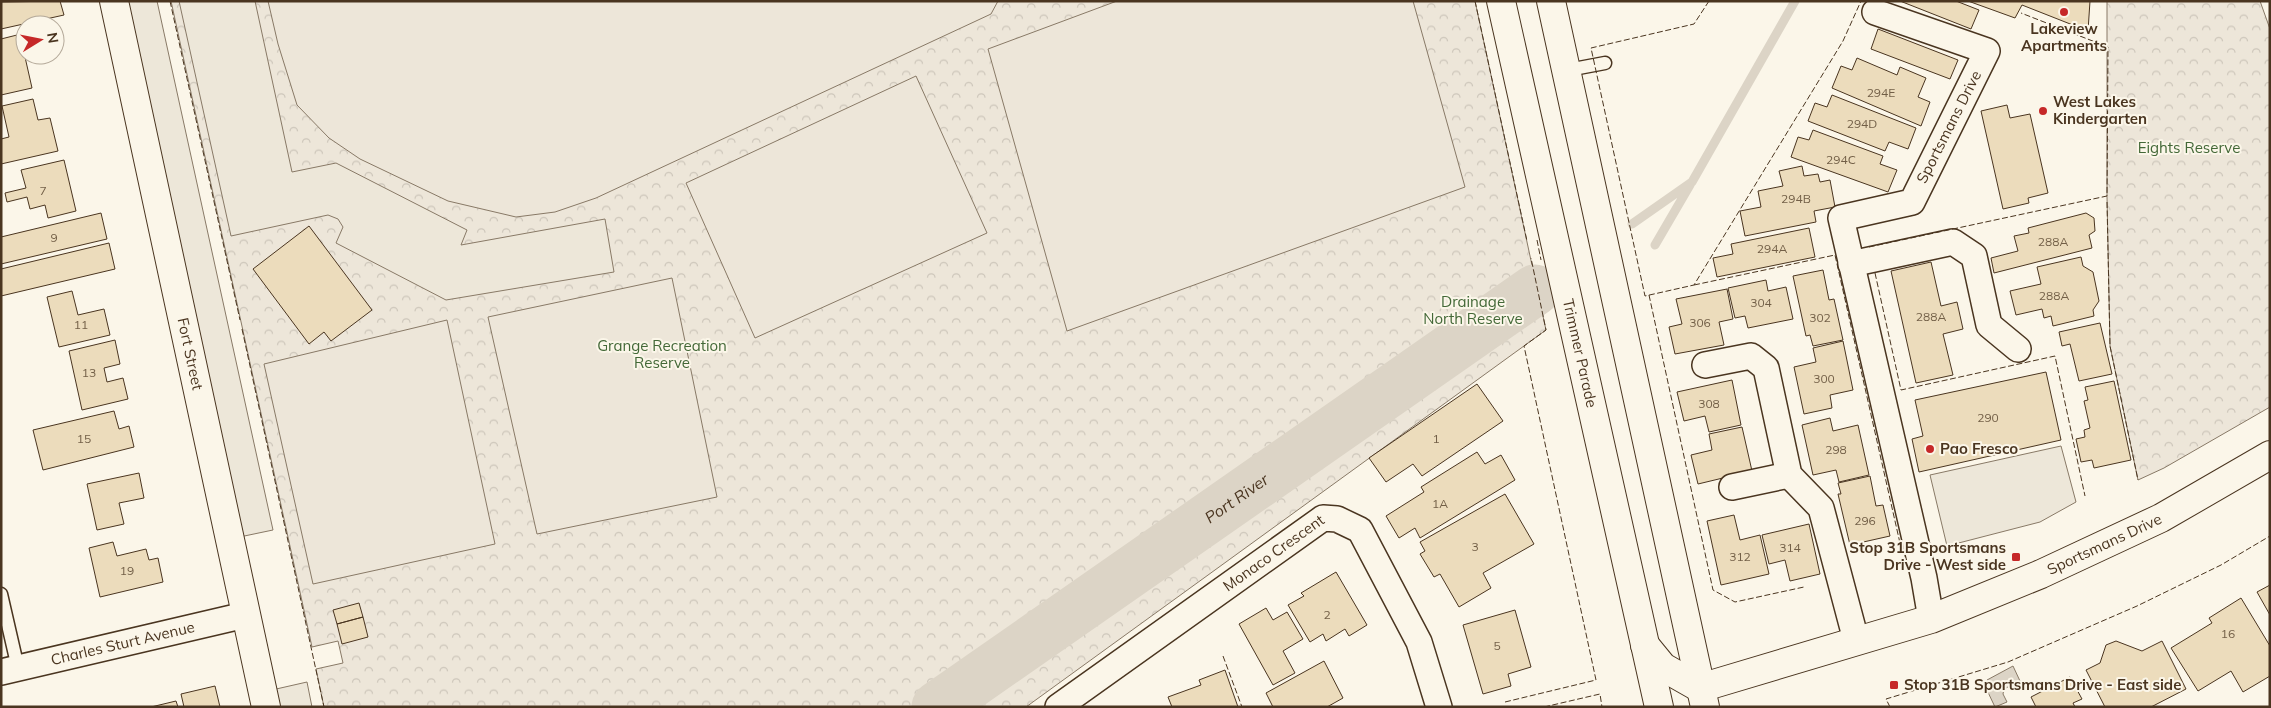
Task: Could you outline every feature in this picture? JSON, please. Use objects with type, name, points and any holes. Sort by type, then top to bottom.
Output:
[{"type":"main road","name":"Fort Street","points":[[114,1],[266,707]]},
{"type":"main road","name":"Trimmer Parade","points":[[1501,1],[1659,707]]},
{"type":"main road","points":[[1551,1],[1568,70],[1698,700]]},
{"type":"main road","name":"Sportsmans Drive","points":[[1698,700],[1856,640],[1931,619],[2041,574],[2160,518],[2270,455]]},
{"type":"main road","points":[[1644,644],[1663,667],[1698,700]]},
{"type":"street","name":"Sportsmans Drive","points":[[1875,12],[1987,51],[1912,202],[1841,218],[1918,553],[1931,619]]},
{"type":"street","points":[[1851,264],[1953,242],[1974,256],[1989,325],[2018,350]]},
{"type":"street","points":[[1704,365],[1751,356],[1766,368],[1789,475],[1821,508],[1856,640]]},
{"type":"street","points":[[1732,487],[1789,475]]},
{"type":"street","name":"Monaco Crescent","points":[[1058,707],[1323,518],[1337,518],[1360,530],[1419,642],[1439,707]]},
{"type":"street","name":"Charles Sturt Avenue","points":[[10,670],[245,615]]},
{"type":"lane","points":[[1568,70],[1605,63]]},
{"type":"lane","points":[[1,594],[10,670]]},
{"type":"green space","name":"Grange Recreation Reserve","points":[[171,1],[1475,1],[1546,330],[1026,707],[324,707],[316,669],[343,663],[338,641],[312,647]]},
{"type":"green space","points":[[268,1],[998,1],[991,14],[596,198],[555,212],[516,217],[448,201],[360,159],[329,138],[297,105],[278,44]]},
{"type":"green space","points":[[1117,1],[1413,1],[1465,187],[1067,331],[988,49]]},
{"type":"green space","name":"Eights Reserve","points":[[2107,1],[2260,1],[2270,29],[2270,407],[2164,468],[2138,480],[2110,346],[2107,196]]},
{"type":"green space","points":[[916,76],[987,233],[755,338],[686,183]]},
{"type":"green space","points":[[672,278],[717,497],[537,534],[488,317]]},
{"type":"green space","points":[[447,320],[495,544],[313,584],[264,364]]},
{"type":"shaded area","points":[[120,1],[157,1],[273,530],[230,539]]},
{"type":"shaded area","points":[[179,1],[255,1],[292,172],[336,163],[467,230],[461,245],[605,219],[614,272],[446,300],[336,243],[343,227],[338,219],[328,215],[231,236]]},
{"type":"shaded area","points":[[2061,446],[2076,502],[2040,522],[1947,546],[1930,475]]},
{"type":"shaded area","points":[[2013,666],[2020,681],[2004,689],[2003,694],[2007,702],[1995,707],[1985,686],[1987,680]]},
{"type":"shaded area","points":[[307,682],[312,707],[266,707],[263,692]]},
{"type":"building","points":[[60,1],[64,15],[15,15],[15,26],[1,29],[1,2]]},
{"type":"building","points":[[1900,1],[1956,1],[1979,10],[1971,29]]},
{"type":"building","name":"Lakeview Apartments","points":[[1968,1],[2090,1],[2088,31],[2022,5],[2015,18]]},
{"type":"building","points":[[1878,29],[1958,60],[1950,79],[1871,49]]},
{"type":"building","points":[[15,36],[15,65],[27,65],[32,88],[1,95],[1,39]]},
{"type":"building","points":[[1857,58],[1897,75],[1900,67],[1926,78],[1918,97],[1930,102],[1921,126],[1832,88],[1841,66],[1852,70]]},
{"type":"building","points":[[1832,95],[1916,128],[1908,149],[1889,142],[1885,151],[1808,121],[1815,103],[1827,107]]},
{"type":"building","points":[[33,99],[38,120],[50,118],[58,151],[1,164],[1,139],[9,137],[2,106]]},
{"type":"building","points":[[2007,105],[2010,118],[2030,114],[2048,193],[2028,198],[2029,203],[2003,209],[1981,111]]},
{"type":"building","points":[[1813,130],[1883,156],[1880,164],[1897,170],[1888,192],[1791,157],[1798,137],[1809,140]]},
{"type":"building","points":[[64,160],[76,211],[48,218],[45,205],[30,209],[27,197],[7,202],[5,193],[26,188],[21,170]]},
{"type":"building","points":[[1802,166],[1804,176],[1818,174],[1820,182],[1830,180],[1835,207],[1814,211],[1816,222],[1745,236],[1740,211],[1761,207],[1758,191],[1783,186],[1779,171]]},
{"type":"building","points":[[101,213],[107,239],[1,264],[1,237]]},
{"type":"building","points":[[2086,213],[2094,218],[2095,231],[2089,235],[2092,248],[1994,273],[1991,258],[2018,251],[2014,236],[2029,233],[2028,228]]},
{"type":"building","points":[[309,226],[372,310],[331,341],[324,332],[309,344],[253,269]]},
{"type":"building","points":[[1809,228],[1815,257],[1717,277],[1713,258],[1733,254],[1731,244]]},
{"type":"building","points":[[109,243],[115,269],[1,296],[1,269]]},
{"type":"building","points":[[2081,257],[2083,266],[2093,272],[2099,301],[2093,310],[2094,316],[2053,326],[2051,316],[2044,318],[2042,309],[2016,315],[2010,291],[2041,284],[2037,267]]},
{"type":"building","points":[[1931,262],[1941,306],[1957,302],[1963,329],[1943,334],[1953,375],[1916,383],[1891,271]]},
{"type":"building","points":[[1823,270],[1829,300],[1834,299],[1843,340],[1813,346],[1810,335],[1806,336],[1793,276]]},
{"type":"building","points":[[1766,280],[1768,291],[1786,287],[1793,319],[1748,328],[1745,316],[1735,318],[1728,288]]},
{"type":"building","points":[[1727,289],[1733,319],[1719,322],[1724,345],[1675,354],[1669,327],[1682,324],[1676,299]]},
{"type":"building","points":[[72,291],[78,315],[104,309],[110,335],[59,347],[47,297]]},
{"type":"building","points":[[2100,323],[2112,374],[2079,381],[2070,344],[2062,346],[2059,332]]},
{"type":"building","points":[[115,340],[120,364],[104,368],[107,382],[123,378],[128,399],[82,410],[69,351]]},
{"type":"building","points":[[1843,341],[1853,390],[1830,395],[1832,408],[1804,414],[1794,367],[1816,362],[1813,348]]},
{"type":"building","points":[[2046,372],[2061,440],[1919,472],[1912,439],[1923,436],[1915,400]]},
{"type":"building","points":[[1732,380],[1741,425],[1709,432],[1705,416],[1684,421],[1677,392]]},
{"type":"building","points":[[2114,381],[2131,460],[2094,468],[2092,460],[2081,462],[2076,439],[2085,437],[2084,430],[2090,428],[2084,401],[2088,400],[2085,387]]},
{"type":"building","points":[[1477,384],[1503,421],[1422,476],[1413,464],[1386,482],[1369,458]]},
{"type":"building","points":[[114,411],[119,429],[129,426],[134,447],[43,470],[33,430]]},
{"type":"building","points":[[1830,418],[1833,431],[1858,425],[1869,475],[1839,482],[1836,470],[1813,475],[1802,425]]},
{"type":"building","points":[[1742,427],[1752,471],[1698,484],[1691,455],[1712,450],[1709,434]]},
{"type":"building","points":[[1477,452],[1485,464],[1501,455],[1515,480],[1420,538],[1415,528],[1399,538],[1386,516],[1424,492],[1421,487]]},
{"type":"building","points":[[139,473],[144,498],[119,503],[124,524],[97,530],[87,484]]},
{"type":"building","points":[[1870,476],[1876,506],[1883,505],[1890,536],[1850,545],[1838,494],[1841,494],[1838,483]]},
{"type":"building","points":[[1505,494],[1534,544],[1483,573],[1491,588],[1459,607],[1440,574],[1434,577],[1420,554],[1425,551],[1420,542]]},
{"type":"building","points":[[1734,515],[1740,540],[1760,535],[1769,574],[1721,585],[1707,521]]},
{"type":"building","points":[[1809,524],[1820,574],[1790,581],[1785,560],[1769,564],[1762,535]]},
{"type":"building","points":[[113,542],[117,556],[146,549],[149,560],[158,558],[163,582],[100,597],[89,548]]},
{"type":"building","points":[[1336,572],[1367,625],[1349,636],[1345,629],[1326,641],[1323,634],[1310,642],[1288,605],[1304,596],[1301,593]]},
{"type":"building","points":[[2270,585],[2270,615],[2257,592]]},
{"type":"building","points":[[2241,598],[2270,646],[2270,676],[2243,692],[2231,671],[2198,691],[2171,648],[2212,623],[2209,618]]},
{"type":"building","points":[[359,603],[363,617],[337,624],[333,610]]},
{"type":"building","points":[[1266,608],[1273,620],[1287,612],[1303,639],[1283,651],[1295,673],[1273,685],[1239,624]]},
{"type":"building","points":[[1515,610],[1531,667],[1508,674],[1511,686],[1483,694],[1463,625]]},
{"type":"building","points":[[363,617],[368,637],[342,644],[337,624]]},
{"type":"building","points":[[2116,641],[2142,651],[2162,641],[2186,689],[2151,707],[2105,707],[2086,670],[2100,663],[2106,645]]},
{"type":"building","points":[[1324,661],[1343,698],[1327,707],[1273,707],[1266,693]]},
{"type":"building","points":[[1225,670],[1238,707],[1172,707],[1168,697],[1201,685],[1199,680]]},
{"type":"building","points":[[2070,677],[2082,699],[2073,703],[2075,707],[2036,707],[2031,697]]},
{"type":"building","points":[[215,686],[220,707],[184,707],[181,694]]},
{"type":"building","points":[[176,701],[178,707],[151,707]]},
{"type":"waterway","points":[[1632,224],[1692,182],[1795,1]]},
{"type":"waterway","points":[[1655,245],[1690,185]]},
{"type":"waterway","name":"Port River","points":[[937,707],[1535,290]]},
{"type":"fence","points":[[170,1],[240,320]]},
{"type":"fence","points":[[1475,1],[1527,241]]},
{"type":"fence","points":[[1709,1],[1694,24],[1591,48],[1645,296],[1694,285],[1843,41],[1861,1]]},
{"type":"fence","points":[[1869,247],[2107,196],[2108,47],[2021,13]]},
{"type":"fence","points":[[2107,202],[2110,346],[2138,480]]},
{"type":"fence","points":[[1537,240],[1541,260]]},
{"type":"fence","points":[[1694,285],[1835,255],[1902,552]]},
{"type":"fence","points":[[1505,702],[1596,680],[1524,346],[1546,330],[1531,258]]},
{"type":"fence","points":[[1875,273],[1901,390],[2055,356],[2085,496]]},
{"type":"fence","points":[[1649,295],[1713,590],[1735,602],[1804,587]]},
{"type":"fence","points":[[242,329],[324,707]]},
{"type":"fence","points":[[1890,707],[1886,699],[2008,662],[2137,606],[2221,565],[2270,536]]},
{"type":"fence","points":[[1223,656],[1242,707]]},
{"type":"fence","points":[[1544,707],[1600,694],[1602,707]]},
{"type":"place","name":"Lakeview Apartments","points":[[2064,12]]},
{"type":"place","name":"West Lakes Kindergarten","points":[[2043,111]]},
{"type":"place","name":"Pao Fresco","points":[[1930,449]]},
{"type":"place","name":"Stop 31B Sportsmans Drive - West side","points":[[2016,557]]},
{"type":"place","name":"Stop 31B Sportsmans Drive - East side","points":[[1894,685]]},
{"type":"park label","name":"Drainage North Reserve","points":[[1473,310]]}]
